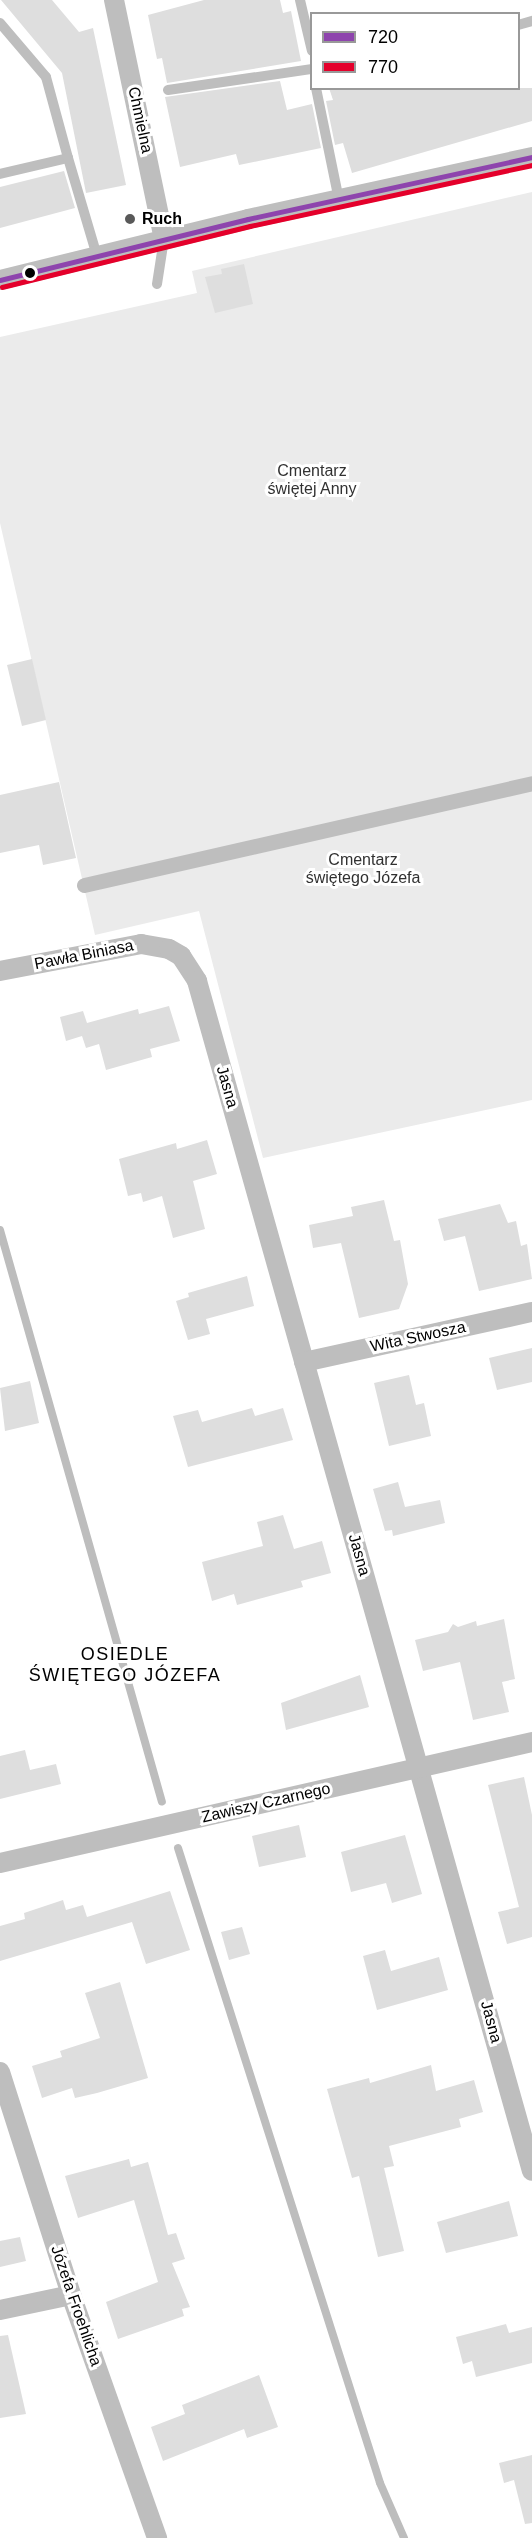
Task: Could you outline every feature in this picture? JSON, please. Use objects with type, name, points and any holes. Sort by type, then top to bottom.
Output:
[{"type":"street","name":"Chmielna","points":[[120,1],[164,239]]},
{"type":"street","points":[[0,280],[164,239],[532,157]]},
{"type":"street","points":[[84,885],[532,783]]},
{"type":"street","name":"Pawła Biniasa","points":[[0,971],[141,944],[169,949]]},
{"type":"street","name":"Jasna","points":[[169,949],[181,956],[197,981],[532,2171]]},
{"type":"street","name":"Wita Stwosza","points":[[304,1362],[532,1312]]},
{"type":"street","name":"Zawiszy Czarnego","points":[[0,1863],[532,1742]]},
{"type":"street","name":"Józefa Froehlicha","points":[[0,2072],[70,2295],[157,2538]]},
{"type":"street","points":[[0,2310],[70,2295]]},
{"type":"lane","points":[[300,0],[310,42]]},
{"type":"lane","points":[[0,23],[46,77],[97,256]]},
{"type":"lane","points":[[168,90],[310,69]]},
{"type":"lane","points":[[316,90],[339,200]]},
{"type":"lane","points":[[0,174],[68,158]]},
{"type":"lane","points":[[157,284],[164,239]]},
{"type":"green space","points":[[532,192],[532,1100],[263,1158],[199,911],[95,935],[0,523],[0,337],[197,293],[192,271]]},
{"type":"building","points":[[1,0],[52,0],[79,32],[93,28],[126,185],[86,193],[62,73]]},
{"type":"building","points":[[204,0],[280,0],[283,13],[291,11],[301,61],[167,83],[162,58],[157,59],[148,15]]},
{"type":"building","points":[[280,81],[287,110],[312,104],[321,148],[239,165],[236,154],[180,167],[165,97]]},
{"type":"building","points":[[520,88],[532,88],[532,121],[352,173],[343,143],[335,145],[326,101],[333,100],[330,90],[520,90]]},
{"type":"building","points":[[64,171],[75,208],[0,228],[0,187]]},
{"type":"building","points":[[244,264],[253,304],[215,313],[205,277],[222,274],[221,269]]},
{"type":"building","points":[[32,659],[46,720],[22,726],[7,665]]},
{"type":"building","points":[[59,782],[76,858],[43,865],[39,845],[0,853],[0,795]]},
{"type":"building","points":[[169,1006],[180,1041],[150,1049],[152,1057],[106,1070],[99,1044],[86,1048],[82,1036],[66,1041],[60,1017],[83,1011],[87,1023],[138,1009],[139,1014]]},
{"type":"building","points":[[207,1140],[217,1174],[193,1181],[205,1229],[173,1238],[162,1196],[143,1202],[141,1193],[128,1196],[119,1159],[176,1143],[177,1149]]},
{"type":"building","points":[[384,1200],[394,1241],[400,1240],[408,1284],[399,1309],[359,1318],[341,1243],[313,1248],[309,1225],[353,1216],[351,1207]]},
{"type":"building","points":[[500,1204],[508,1223],[516,1221],[521,1246],[527,1244],[532,1279],[479,1291],[465,1236],[444,1241],[438,1219]]},
{"type":"building","points":[[247,1276],[254,1306],[206,1319],[210,1334],[188,1340],[176,1301],[189,1297],[188,1293]]},
{"type":"building","points":[[532,1348],[532,1382],[497,1390],[489,1358]]},
{"type":"building","points":[[409,1375],[416,1405],[424,1403],[431,1436],[389,1446],[374,1383]]},
{"type":"building","points":[[30,1381],[39,1423],[5,1431],[0,1388]]},
{"type":"building","points":[[252,1408],[255,1416],[283,1408],[293,1440],[188,1467],[173,1416],[198,1410],[202,1422]]},
{"type":"building","points":[[398,1482],[405,1507],[440,1500],[445,1523],[393,1536],[392,1530],[385,1531],[373,1489]]},
{"type":"building","points":[[283,1515],[294,1549],[322,1541],[331,1573],[301,1581],[303,1587],[237,1605],[234,1594],[212,1601],[202,1562],[263,1546],[257,1522]]},
{"type":"building","points":[[504,1619],[515,1679],[502,1682],[509,1712],[473,1720],[460,1662],[423,1671],[415,1640],[448,1632],[453,1624],[458,1627],[476,1621],[477,1626]]},
{"type":"building","points":[[360,1675],[369,1707],[286,1730],[281,1703]]},
{"type":"building","points":[[25,1750],[30,1770],[56,1764],[61,1784],[0,1799],[0,1756]]},
{"type":"building","points":[[524,1777],[532,1815],[532,1937],[507,1944],[498,1912],[519,1907],[488,1785]]},
{"type":"building","points":[[299,1825],[306,1857],[259,1867],[252,1836]]},
{"type":"building","points":[[405,1835],[422,1894],[392,1903],[386,1883],[351,1892],[341,1852]]},
{"type":"building","points":[[170,1891],[190,1950],[146,1964],[132,1922],[0,1961],[0,1926],[25,1919],[24,1913],[63,1900],[66,1910],[83,1905],[87,1917]]},
{"type":"building","points":[[242,1927],[250,1954],[229,1960],[221,1932]]},
{"type":"building","points":[[385,1950],[391,1971],[439,1957],[448,1990],[377,2010],[363,1956]]},
{"type":"building","points":[[120,1982],[148,2078],[75,2098],[72,2088],[42,2098],[32,2066],[62,2057],[60,2051],[100,2038],[85,1993]]},
{"type":"building","points":[[431,2065],[436,2091],[474,2080],[483,2112],[459,2119],[461,2127],[389,2146],[394,2166],[384,2168],[404,2251],[378,2257],[359,2176],[352,2178],[327,2089],[369,2078],[370,2083]]},
{"type":"building","points":[[129,2159],[131,2167],[148,2162],[168,2235],[176,2233],[185,2259],[172,2263],[190,2307],[182,2309],[184,2316],[118,2339],[106,2302],[158,2282],[134,2200],[78,2218],[65,2176]]},
{"type":"building","points":[[509,2201],[518,2236],[446,2253],[437,2222]]},
{"type":"building","points":[[20,2237],[26,2261],[0,2267],[0,2241]]},
{"type":"building","points":[[506,2324],[509,2333],[532,2327],[532,2363],[476,2377],[472,2361],[463,2364],[456,2337]]},
{"type":"building","points":[[8,2335],[26,2414],[0,2418],[0,2336]]},
{"type":"building","points":[[259,2375],[278,2427],[247,2438],[244,2429],[163,2461],[151,2427],[185,2414],[182,2405]]},
{"type":"building","points":[[532,2455],[532,2523],[525,2524],[514,2480],[504,2483],[499,2463]]},
{"type":"waterway","points":[[0,1230],[162,1802]]},
{"type":"waterway","points":[[178,1848],[380,2483],[404,2538]]},
{"type":"transit line","name":"720","points":[[0,280],[248,219],[532,157]]},
{"type":"transit line","name":"770","points":[[2,287],[250,226],[532,165]]},
{"type":"place","name":"Ruch","points":[[130,219]]},
{"type":"district","name":"OSIEDLE ŚWIĘTEGO JÓZEFA","points":[[125,1665]]},
{"type":"park label","name":"Cmentarz świętej Anny","points":[[312,480]]},
{"type":"park label","name":"Cmentarz świętego Józefa","points":[[363,869]]}]
